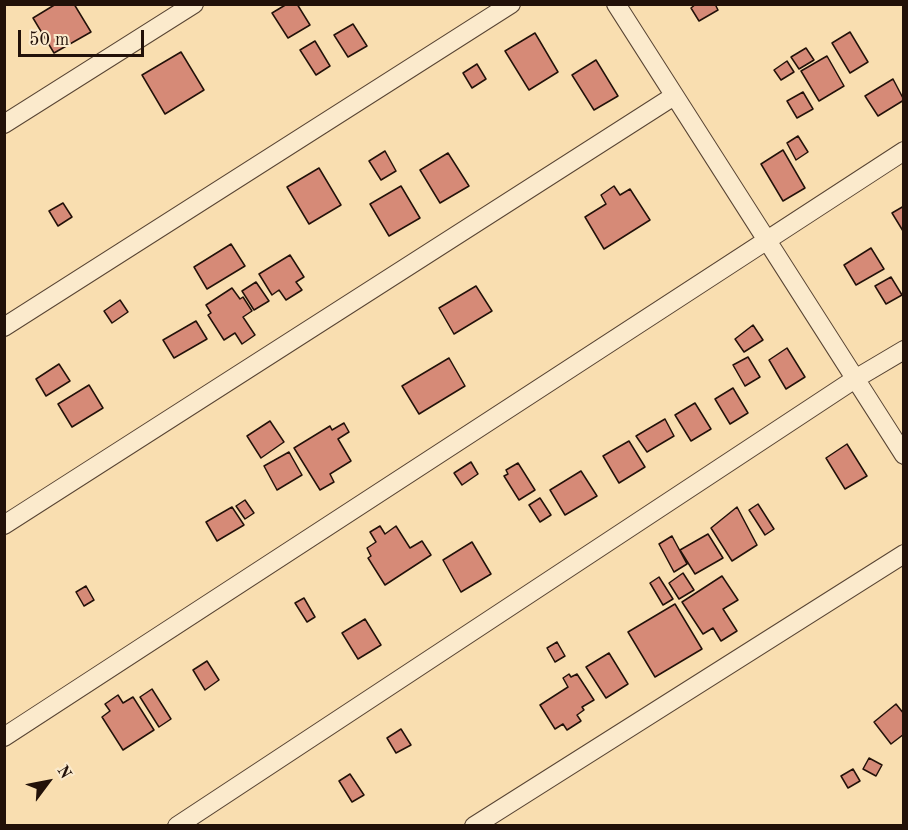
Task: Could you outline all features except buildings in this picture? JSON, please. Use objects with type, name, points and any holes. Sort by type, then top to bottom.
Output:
[{"type":"street","points":[[4,124],[194,4]]},
{"type":"street","points":[[4,327],[511,4]]},
{"type":"street","points":[[616,4],[903,456]]},
{"type":"street","points":[[4,525],[674,96]]},
{"type":"street","points":[[4,738],[903,151]]},
{"type":"street","points":[[177,825],[855,379],[903,350]]},
{"type":"street","points":[[474,825],[903,554]]}]
